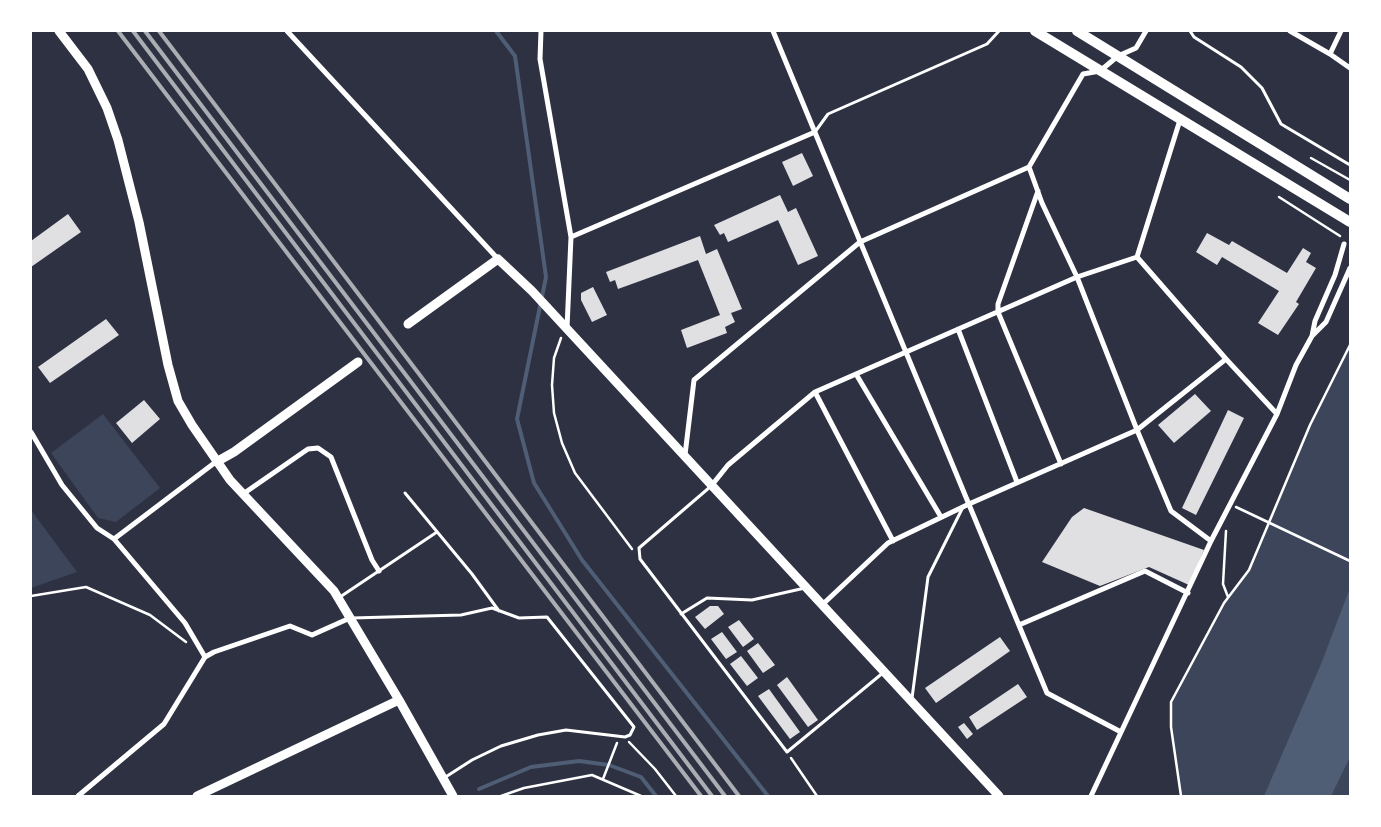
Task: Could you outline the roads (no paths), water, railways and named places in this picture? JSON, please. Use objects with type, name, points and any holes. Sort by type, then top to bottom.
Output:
[{"type":"main road","points":[[1035,31],[1350,222]]},
{"type":"main road","points":[[1077,31],[1350,199]]},
{"type":"street","points":[[59,31],[88,70],[107,108],[118,140],[139,222],[168,365],[178,401],[192,425],[230,480],[334,591],[453,796]]},
{"type":"street","points":[[287,31],[498,259],[532,291],[999,796]]},
{"type":"street","points":[[541,31],[540,59],[571,237],[567,329]]},
{"type":"street","points":[[773,31],[906,352],[966,505],[1019,624],[1047,694],[1121,732]]},
{"type":"street","points":[[685,456],[694,380],[860,242],[1029,167],[1083,74],[1100,71],[1118,56],[1136,48],[1146,31]]},
{"type":"street","points":[[1290,31],[1350,68]]},
{"type":"street","points":[[1330,54],[1341,31]]},
{"type":"street","points":[[1137,257],[1180,119]]},
{"type":"street","points":[[571,237],[815,132]]},
{"type":"street","points":[[1029,167],[1077,277],[1171,511],[1211,542]]},
{"type":"street","points":[[1038,191],[998,304],[998,312],[1061,464]]},
{"type":"street","points":[[1312,336],[1315,322],[1335,276],[1344,244]]},
{"type":"street","points":[[712,485],[728,466],[815,392],[1077,277],[1137,257]]},
{"type":"street","points":[[1137,257],[1277,414]]},
{"type":"street","points":[[408,324],[498,259]]},
{"type":"street","points":[[1091,796],[1211,542],[1277,414],[1296,365],[1312,336],[1326,322],[1350,268]]},
{"type":"street","points":[[958,329],[1018,482]]},
{"type":"street","points":[[822,605],[888,544],[966,505],[1137,430],[1226,359]]},
{"type":"street","points":[[114,539],[218,461],[234,452],[358,362]]},
{"type":"street","points":[[856,374],[941,518]]},
{"type":"street","points":[[815,392],[893,541]]},
{"type":"street","points":[[31,432],[62,485],[97,528],[114,539],[184,623],[205,657]]},
{"type":"street","points":[[242,494],[308,449],[318,448],[331,457],[372,560],[379,571]]},
{"type":"street","points":[[1019,624],[1145,571],[1188,593]]},
{"type":"street","points":[[78,796],[164,724],[205,657],[214,652],[290,626],[312,635],[350,618]]},
{"type":"street","points":[[197,796],[399,700]]},
{"type":"lane","points":[[815,132],[828,114],[987,44],[999,31]]},
{"type":"lane","points":[[1190,31],[1194,37],[1241,67],[1262,88],[1281,124],[1350,165]]},
{"type":"lane","points":[[712,485],[639,548],[640,559],[787,752],[884,672]]},
{"type":"lane","points":[[405,493],[500,611]]},
{"type":"lane","points":[[912,702],[928,576],[966,505]]},
{"type":"lane","points":[[338,598],[437,532]]},
{"type":"lane","points":[[681,614],[707,598],[752,600],[807,588]]},
{"type":"lane","points":[[350,618],[462,615],[492,608],[519,618],[547,617],[634,727],[630,735],[625,737],[566,730],[538,735],[501,746],[472,760],[444,779]]},
{"type":"waterway","points":[[496,31],[515,56],[546,277],[517,419],[534,483],[582,560],[768,796]]},
{"type":"waterway","points":[[479,789],[531,767],[579,761],[609,765],[641,777],[656,796]]},
{"type":"railway","points":[[118,31],[701,796]]},
{"type":"railway","points":[[133,31],[712,796]]},
{"type":"railway","points":[[145,31],[725,796]]},
{"type":"railway","points":[[159,31],[739,796]]}]
